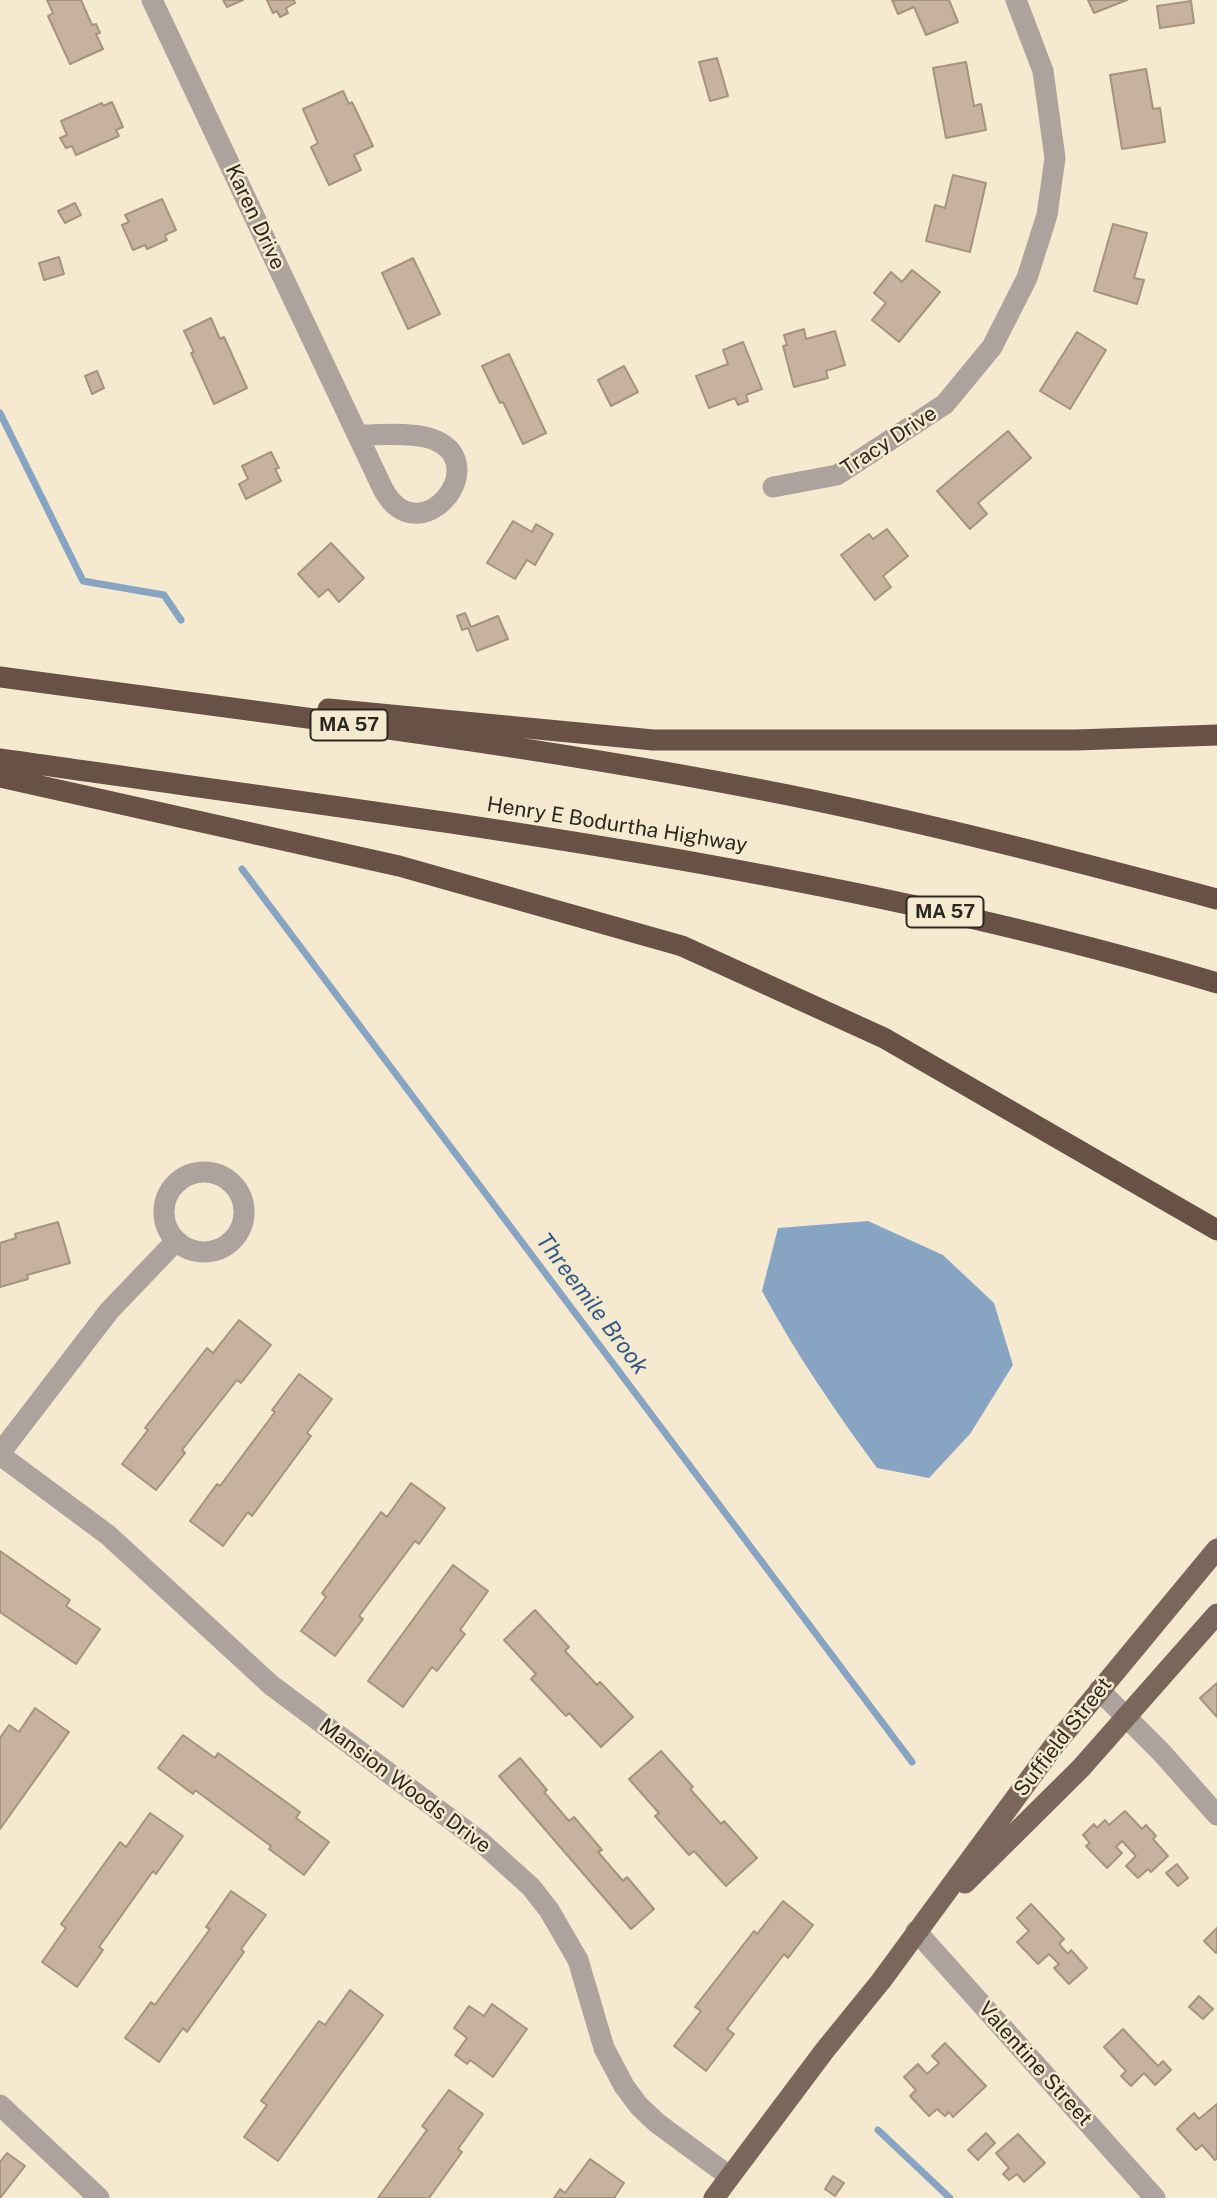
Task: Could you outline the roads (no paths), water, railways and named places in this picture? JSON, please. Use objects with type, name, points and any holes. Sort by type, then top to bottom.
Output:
[{"type":"highway","name":"MA 57","points":[[0,677],[609,763],[774,792],[988,839],[1217,899]]},
{"type":"highway","points":[[119,693],[292,706],[653,740],[1076,740],[1217,735]]},
{"type":"highway","name":"Henry E Bodurtha Highway","points":[[0,760],[568,839],[683,859],[937,910],[1111,953],[1217,983]]},
{"type":"highway","points":[[0,777],[399,866],[682,946],[884,1038],[1217,1230]]},
{"type":"main road","name":"Suffield Street","points":[[714,2198],[881,1981],[1053,1747],[1217,1549]]},
{"type":"main road","name":"Suffield Street","points":[[916,1931],[1081,1768],[1217,1614]]},
{"type":"street","name":"Karen Drive","points":[[152,0],[358,435],[387,496],[398,506],[421,512],[436,508],[448,498],[455,484],[456,468],[450,453],[439,442],[423,436],[358,435]]},
{"type":"street","name":"Tracy Drive","points":[[773,487],[837,475],[945,404],[992,347],[1027,278],[1047,215],[1055,158],[1043,71],[1016,0]]},
{"type":"street","name":"Mansion Woods Drive","points":[[176,1241],[102,1319],[0,1454],[108,1535],[271,1685],[481,1842],[531,1887],[549,1910],[578,1960],[604,2048],[624,2086],[639,2106],[657,2123],[729,2176]]},
{"type":"street","points":[[1099,1690],[1162,1753],[1217,1815]]},
{"type":"street","name":"Valentine Street","points":[[916,1931],[1155,2198]]},
{"type":"street","points":[[0,2105],[99,2198]]},
{"type":"water","points":[[868,1221],[943,1255],[994,1303],[1013,1365],[970,1434],[929,1478],[877,1468],[816,1382],[762,1291],[778,1228]]},
{"type":"waterway","name":"Threemile Brook","points":[[0,413],[83,581],[164,595],[181,620]]},
{"type":"waterway","name":"Threemile Brook","points":[[242,869],[912,1762]]},
{"type":"waterway","name":"Threemile Brook","points":[[878,2130],[950,2198]]}]
